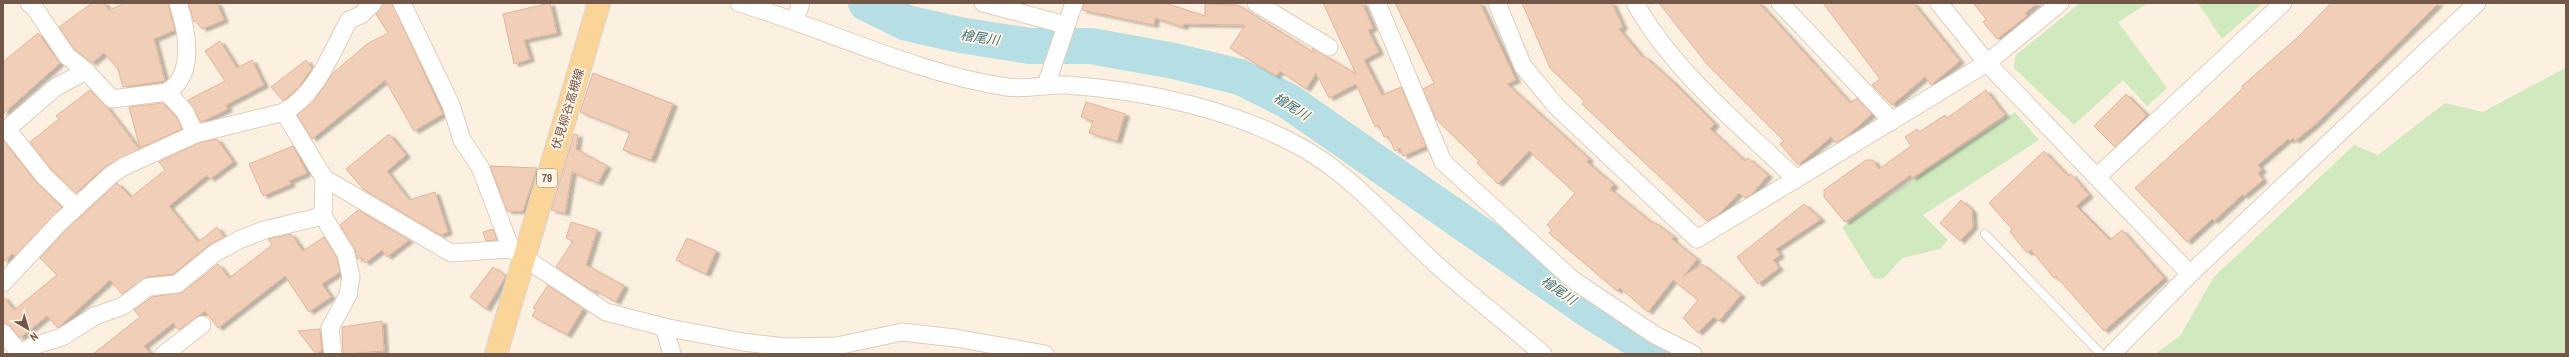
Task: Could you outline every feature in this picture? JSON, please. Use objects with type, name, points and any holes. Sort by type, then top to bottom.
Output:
[{"type":"main road","name":"伏見柳谷高槻線","points":[[496,354],[517,253],[599,3]]},
{"type":"street","points":[[33,4],[67,56],[86,71],[112,99],[167,92],[176,87],[183,77],[185,65],[186,26],[178,3]]},
{"type":"street","points":[[3,283],[76,207],[111,175],[195,134],[284,112],[298,103],[309,91],[349,20],[361,15],[373,3]]},
{"type":"street","points":[[402,3],[452,105],[462,140],[480,167],[517,253],[606,312],[664,327],[743,342],[785,346],[837,346],[902,332],[1045,354]]},
{"type":"street","points":[[739,3],[795,20],[951,74],[1009,87],[1049,79],[1156,97],[1213,110],[1305,150],[1348,179],[1439,266],[1544,354]]},
{"type":"street","points":[[795,20],[801,3]]},
{"type":"street","points":[[983,3],[1065,27]]},
{"type":"street","points":[[1049,79],[1074,3]]},
{"type":"street","points":[[1256,3],[1329,47]]},
{"type":"street","points":[[1376,3],[1443,162],[1573,280],[1655,335],[1693,354]]},
{"type":"street","points":[[1497,3],[1523,66],[1556,106],[1697,239],[1987,63],[2060,3]]},
{"type":"street","points":[[1635,3],[1646,23],[1681,68],[1796,179]]},
{"type":"street","points":[[1780,3],[1892,121]]},
{"type":"street","points":[[1939,3],[1987,63],[2190,274]]},
{"type":"street","points":[[2097,177],[2283,3]]},
{"type":"street","points":[[2112,354],[2190,274],[2477,3]]},
{"type":"street","points":[[76,207],[44,176],[7,129],[56,87],[86,71]]},
{"type":"street","points":[[167,92],[185,112],[195,134]]},
{"type":"street","points":[[284,112],[324,178],[451,253],[517,253]]},
{"type":"street","points":[[324,178],[323,216],[346,254],[351,277],[348,294],[330,328],[333,354]]},
{"type":"street","points":[[3,333],[21,354],[34,346],[62,337],[95,316],[123,306],[148,287],[177,284],[215,253],[239,240],[264,230],[323,216]]},
{"type":"street","points":[[164,354],[202,325]]},
{"type":"street","points":[[664,327],[672,354]]},
{"type":"lane","points":[[1985,234],[2100,354]]},
{"type":"green space","points":[[2080,3],[2148,3],[2118,22],[2167,88],[2147,106],[2123,80],[2074,125],[2014,68],[2015,56]]},
{"type":"green space","points":[[2198,3],[2263,3],[2222,39]]},
{"type":"green space","points":[[2566,64],[2566,354],[2155,354],[2180,336],[2214,277],[2354,145],[2378,155],[2445,103],[2483,112],[2565,68]]},
{"type":"green space","points":[[2015,112],[2039,140],[1923,215],[1948,240],[1940,249],[1902,258],[1884,278],[1874,279],[1842,227]]},
{"type":"building","points":[[92,3],[104,3],[109,10],[125,3],[168,3],[175,30],[154,39],[165,81],[123,87],[118,69],[104,53],[92,63],[74,49],[59,27]]},
{"type":"building","points":[[188,3],[217,3],[224,20],[202,29],[196,21],[194,22]]},
{"type":"building","points":[[383,3],[392,3],[443,114],[414,131],[385,80],[312,139],[297,115],[314,101],[333,73],[367,44],[388,33],[376,14]]},
{"type":"building","points":[[550,3],[557,33],[524,40],[530,59],[514,64],[503,14]]},
{"type":"building","points":[[1084,3],[1165,3],[1205,16],[1205,4],[1238,5],[1314,53],[1312,48],[1356,74],[1323,3],[1362,3],[1373,28],[1368,30],[1379,52],[1364,60],[1382,95],[1401,87],[1426,146],[1403,156],[1400,148],[1395,151],[1388,136],[1384,137],[1379,125],[1375,127],[1356,84],[1329,98],[1316,73],[1306,89],[1280,71],[1276,76],[1230,48],[1245,25],[1184,24],[1183,27],[1155,18],[1154,25],[1082,10]]},
{"type":"building","points":[[1395,3],[1480,3],[1516,80],[1507,84],[1589,159],[1587,162],[1614,185],[1610,189],[1652,223],[1654,222],[1674,237],[1672,239],[1697,259],[1683,277],[1702,264],[1741,295],[1719,321],[1714,317],[1698,333],[1683,318],[1698,300],[1673,280],[1648,312],[1620,288],[1617,291],[1549,233],[1552,230],[1547,225],[1575,193],[1529,151],[1498,184],[1477,163],[1479,161],[1436,119],[1423,89],[1434,83]]},
{"type":"building","points":[[1522,3],[1612,3],[1623,27],[1619,29],[1643,58],[1644,56],[1673,82],[1715,124],[1710,129],[1745,161],[1748,158],[1768,175],[1751,195],[1745,198],[1739,193],[1719,214],[1707,221],[1582,104],[1584,101],[1550,68]]},
{"type":"building","points":[[1659,3],[1759,3],[1850,103],[1857,98],[1872,114],[1847,136],[1836,143],[1831,137],[1798,165],[1780,144],[1784,141],[1706,63]]},
{"type":"building","points":[[1823,3],[1913,3],[1960,61],[1931,85],[1925,77],[1892,105],[1872,85],[1880,79]]},
{"type":"building","points":[[1973,3],[2038,3],[2025,13],[2027,16],[1997,39],[1983,22],[1986,19]]},
{"type":"building","points":[[2331,3],[2439,3],[2316,124],[2295,141],[2293,138],[2290,141],[2288,139],[2258,165],[2262,170],[2258,173],[2263,180],[2244,196],[2243,194],[2214,221],[2212,219],[2187,242],[2135,188],[2217,113],[2243,88],[2242,86],[2298,37]]},
{"type":"building","points":[[38,33],[60,63],[3,114],[3,62]]},
{"type":"building","points":[[220,41],[237,68],[252,60],[264,85],[226,105],[228,109],[201,122],[188,100],[225,81],[205,51]]},
{"type":"building","points":[[306,60],[312,68],[298,88],[283,101],[271,87]]},
{"type":"building","points":[[593,73],[673,104],[651,160],[623,150],[630,132],[580,112]]},
{"type":"building","points":[[90,90],[107,107],[139,149],[106,166],[76,193],[51,169],[30,142],[59,119],[56,116]]},
{"type":"building","points":[[1986,90],[2005,115],[1912,178],[1910,175],[1845,222],[1824,197],[1824,190],[1866,160],[1873,160],[1879,169],[1911,146],[1905,137],[1917,129],[1919,132],[1945,115],[1947,118]]},
{"type":"building","points":[[2126,94],[2147,115],[2115,147],[2094,126]]},
{"type":"building","points":[[1086,102],[1125,114],[1117,141],[1089,133],[1093,121],[1081,117]]},
{"type":"building","points":[[163,103],[177,118],[182,129],[140,148],[129,107]]},
{"type":"building","points":[[389,134],[406,155],[387,171],[409,200],[435,192],[448,232],[440,235],[363,189],[346,169]]},
{"type":"building","points":[[574,134],[578,135],[576,149],[607,166],[598,183],[572,172],[565,213],[551,210]]},
{"type":"building","points":[[217,139],[233,162],[210,179],[207,175],[169,206],[198,242],[217,227],[224,237],[209,245],[173,274],[147,277],[122,294],[110,280],[58,328],[47,316],[20,338],[10,326],[3,323],[3,296],[14,310],[57,275],[40,258],[66,230],[117,183],[131,197],[165,170],[159,162],[198,143]]},
{"type":"building","points":[[3,140],[36,182],[62,207],[15,256],[12,254],[3,262]]},
{"type":"building","points":[[293,146],[307,173],[289,181],[291,184],[263,196],[249,164]]},
{"type":"building","points":[[2044,151],[2068,176],[2071,174],[2089,195],[2076,206],[2110,240],[2122,230],[2164,278],[2104,331],[2056,276],[2054,278],[2031,250],[2027,253],[2010,232],[2012,229],[1989,203]]},
{"type":"building","points":[[490,166],[537,168],[523,211],[507,211]]},
{"type":"building","points":[[1961,200],[1972,210],[1973,227],[1960,241],[1940,223]]},
{"type":"building","points":[[1804,204],[1821,219],[1776,249],[1780,255],[1773,260],[1779,268],[1758,284],[1737,257]]},
{"type":"building","points":[[358,210],[409,240],[387,257],[382,250],[365,263],[361,257],[357,259],[355,249],[340,225]]},
{"type":"building","points":[[571,222],[597,230],[586,265],[624,286],[616,302],[595,290],[594,292],[556,267],[573,241],[566,238]]},
{"type":"building","points":[[493,229],[497,240],[486,241],[483,232]]},
{"type":"building","points":[[291,234],[303,251],[324,237],[337,258],[340,272],[322,284],[331,297],[309,312],[285,276],[218,328],[205,311],[179,330],[173,323],[144,346],[151,354],[93,354],[140,317],[134,310],[152,297],[183,292],[218,264],[229,278],[272,245],[268,239]]},
{"type":"building","points":[[687,238],[716,251],[706,274],[676,260]]},
{"type":"building","points":[[493,267],[506,276],[486,309],[470,297]]},
{"type":"building","points":[[548,285],[583,309],[567,335],[532,316],[536,309],[533,308]]},
{"type":"building","points":[[382,321],[384,351],[343,354],[342,327]]},
{"type":"building","points":[[320,329],[322,350],[316,354],[298,331]]},
{"type":"waterway","name":"檜尾川","points":[[866,3],[907,23],[960,35],[1030,46],[1091,46],[1174,61],[1240,77],[1288,101],[1590,311],[1660,354]]}]
